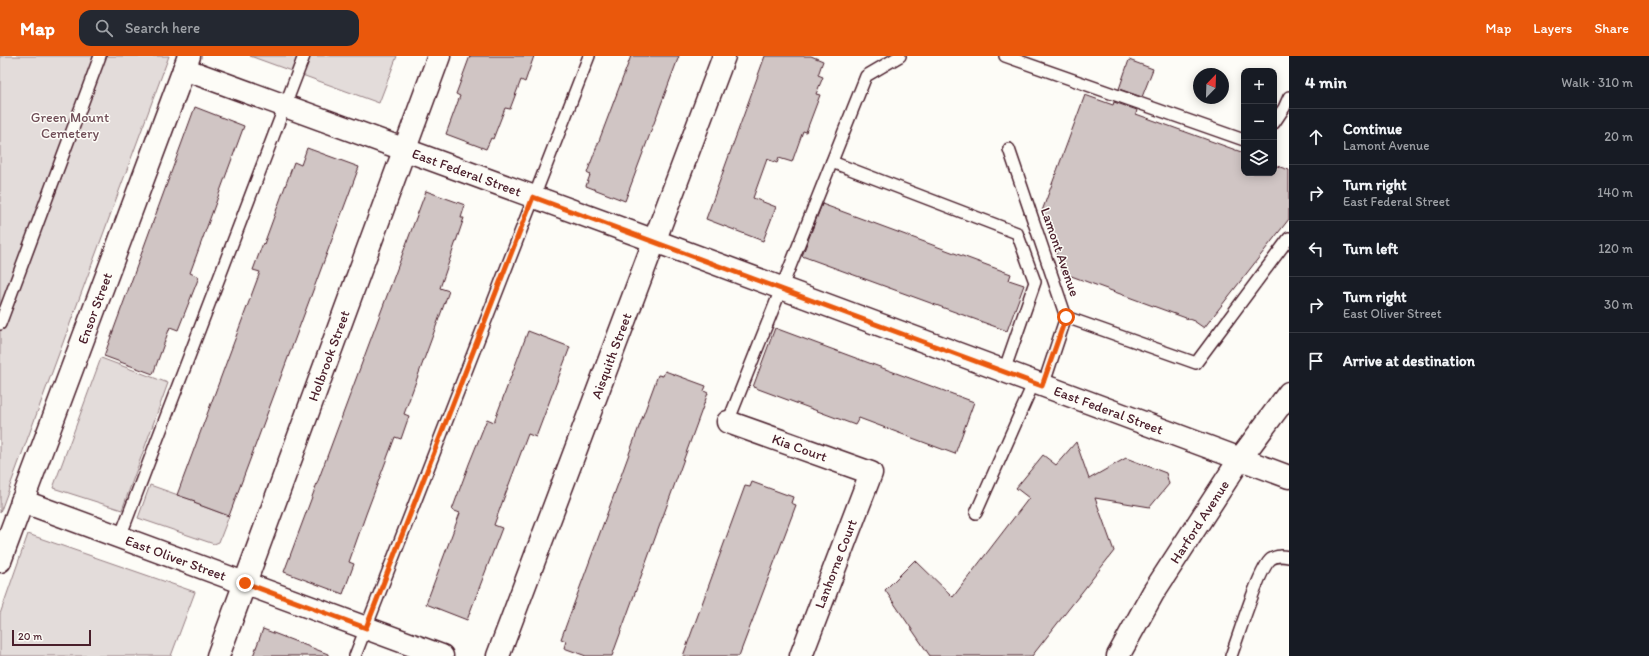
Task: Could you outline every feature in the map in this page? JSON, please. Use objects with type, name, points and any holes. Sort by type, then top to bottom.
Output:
[{"type":"street","name":"Holbrook Street","points":[[218,656],[439,56]]},
{"type":"street","name":"Aisquith Street","points":[[498,656],[724,56]]},
{"type":"street","name":"East Federal Street","points":[[187,62],[286,106],[655,241],[1289,477]]},
{"type":"street","name":"Ensor Street","points":[[0,561],[187,62]]},
{"type":"street","name":"Harford Avenue","points":[[1121,655],[1153,593],[1240,459],[1289,393]]},
{"type":"street","name":"Kia Court","points":[[728,422],[871,472]]},
{"type":"street","name":"Lanhorne Court","points":[[801,656],[871,472]]},
{"type":"street","name":"East Oliver Street","points":[[22,501],[442,656]]},
{"type":"lane","points":[[0,324],[100,56]]},
{"type":"lane","points":[[120,537],[304,56]]},
{"type":"lane","points":[[355,656],[589,56]]},
{"type":"lane","points":[[728,422],[780,288],[866,76],[900,56]]},
{"type":"lane","points":[[1005,56],[1241,139]]},
{"type":"lane","points":[[1277,118],[1289,97]]},
{"type":"lane","name":"Lamont Avenue","points":[[976,513],[1038,384],[1066,317],[1009,150]]},
{"type":"lane","points":[[832,162],[1017,233],[1035,282],[1004,371]]},
{"type":"lane","points":[[1066,317],[1196,363],[1289,238]]},
{"type":"lane","points":[[1231,656],[1261,574],[1271,559],[1280,555],[1289,557]]},
{"type":"green space","name":"Green Mount Cemetery","points":[[0,56],[169,56],[0,513]]},
{"type":"green space","points":[[250,56],[397,56],[379,103]]},
{"type":"green space","points":[[101,358],[168,383],[122,510],[53,488]]},
{"type":"green space","points":[[150,485],[195,501],[194,503],[229,516],[219,542],[214,544],[138,518]]},
{"type":"green space","points":[[28,534],[195,592],[171,656],[0,656],[0,614]]},
{"type":"building","points":[[470,56],[534,56],[525,82],[521,80],[510,109],[505,108],[493,139],[491,138],[486,149],[446,134],[460,96],[456,94]]},
{"type":"building","points":[[631,56],[679,56],[625,201],[586,186],[590,175],[587,173]]},
{"type":"building","points":[[765,56],[811,56],[823,61],[818,75],[823,77],[816,94],[820,95],[806,132],[803,131],[792,162],[779,158],[777,163],[767,159],[753,198],[776,207],[763,241],[706,219]]},
{"type":"building","points":[[1129,60],[1153,69],[1142,97],[1119,89]]},
{"type":"building","points":[[1085,95],[1113,105],[1114,102],[1137,110],[1136,114],[1241,152],[1241,176],[1277,176],[1277,166],[1289,170],[1289,219],[1204,328],[1194,321],[1063,273],[1042,211]]},
{"type":"building","points":[[195,107],[244,126],[190,273],[199,277],[178,330],[170,327],[153,374],[104,356]]},
{"type":"building","points":[[307,148],[359,167],[229,516],[177,495],[260,272],[253,270],[263,243],[264,244],[294,162],[301,165]]},
{"type":"building","points":[[426,191],[465,205],[461,218],[464,218],[440,288],[449,291],[404,414],[409,416],[401,439],[395,437],[349,562],[354,564],[343,594],[284,572]]},
{"type":"building","points":[[822,204],[1011,274],[1009,280],[1024,285],[1007,331],[802,256]]},
{"type":"building","points":[[775,328],[974,402],[955,454],[859,418],[855,425],[753,387]]},
{"type":"building","points":[[528,331],[570,347],[536,437],[528,434],[494,525],[502,528],[467,620],[426,604],[460,513],[452,510],[469,464],[487,419],[494,422]]},
{"type":"building","points":[[665,371],[706,386],[704,391],[708,393],[612,656],[586,656],[564,648],[566,641],[561,639],[658,375],[663,376]]},
{"type":"building","points":[[1076,442],[1089,479],[1126,458],[1166,473],[1169,484],[1150,507],[1095,498],[1114,551],[1032,656],[930,656],[885,590],[915,560],[953,597],[1029,498],[1016,488],[1043,455],[1056,465]]},
{"type":"building","points":[[752,482],[793,497],[791,503],[796,505],[739,656],[683,656],[745,486],[750,487]]},
{"type":"building","points":[[263,629],[328,654],[328,656],[253,656]]},
{"type":"route","points":[[245,583],[366,628],[533,197],[655,241],[1042,386],[1066,317]]}]
